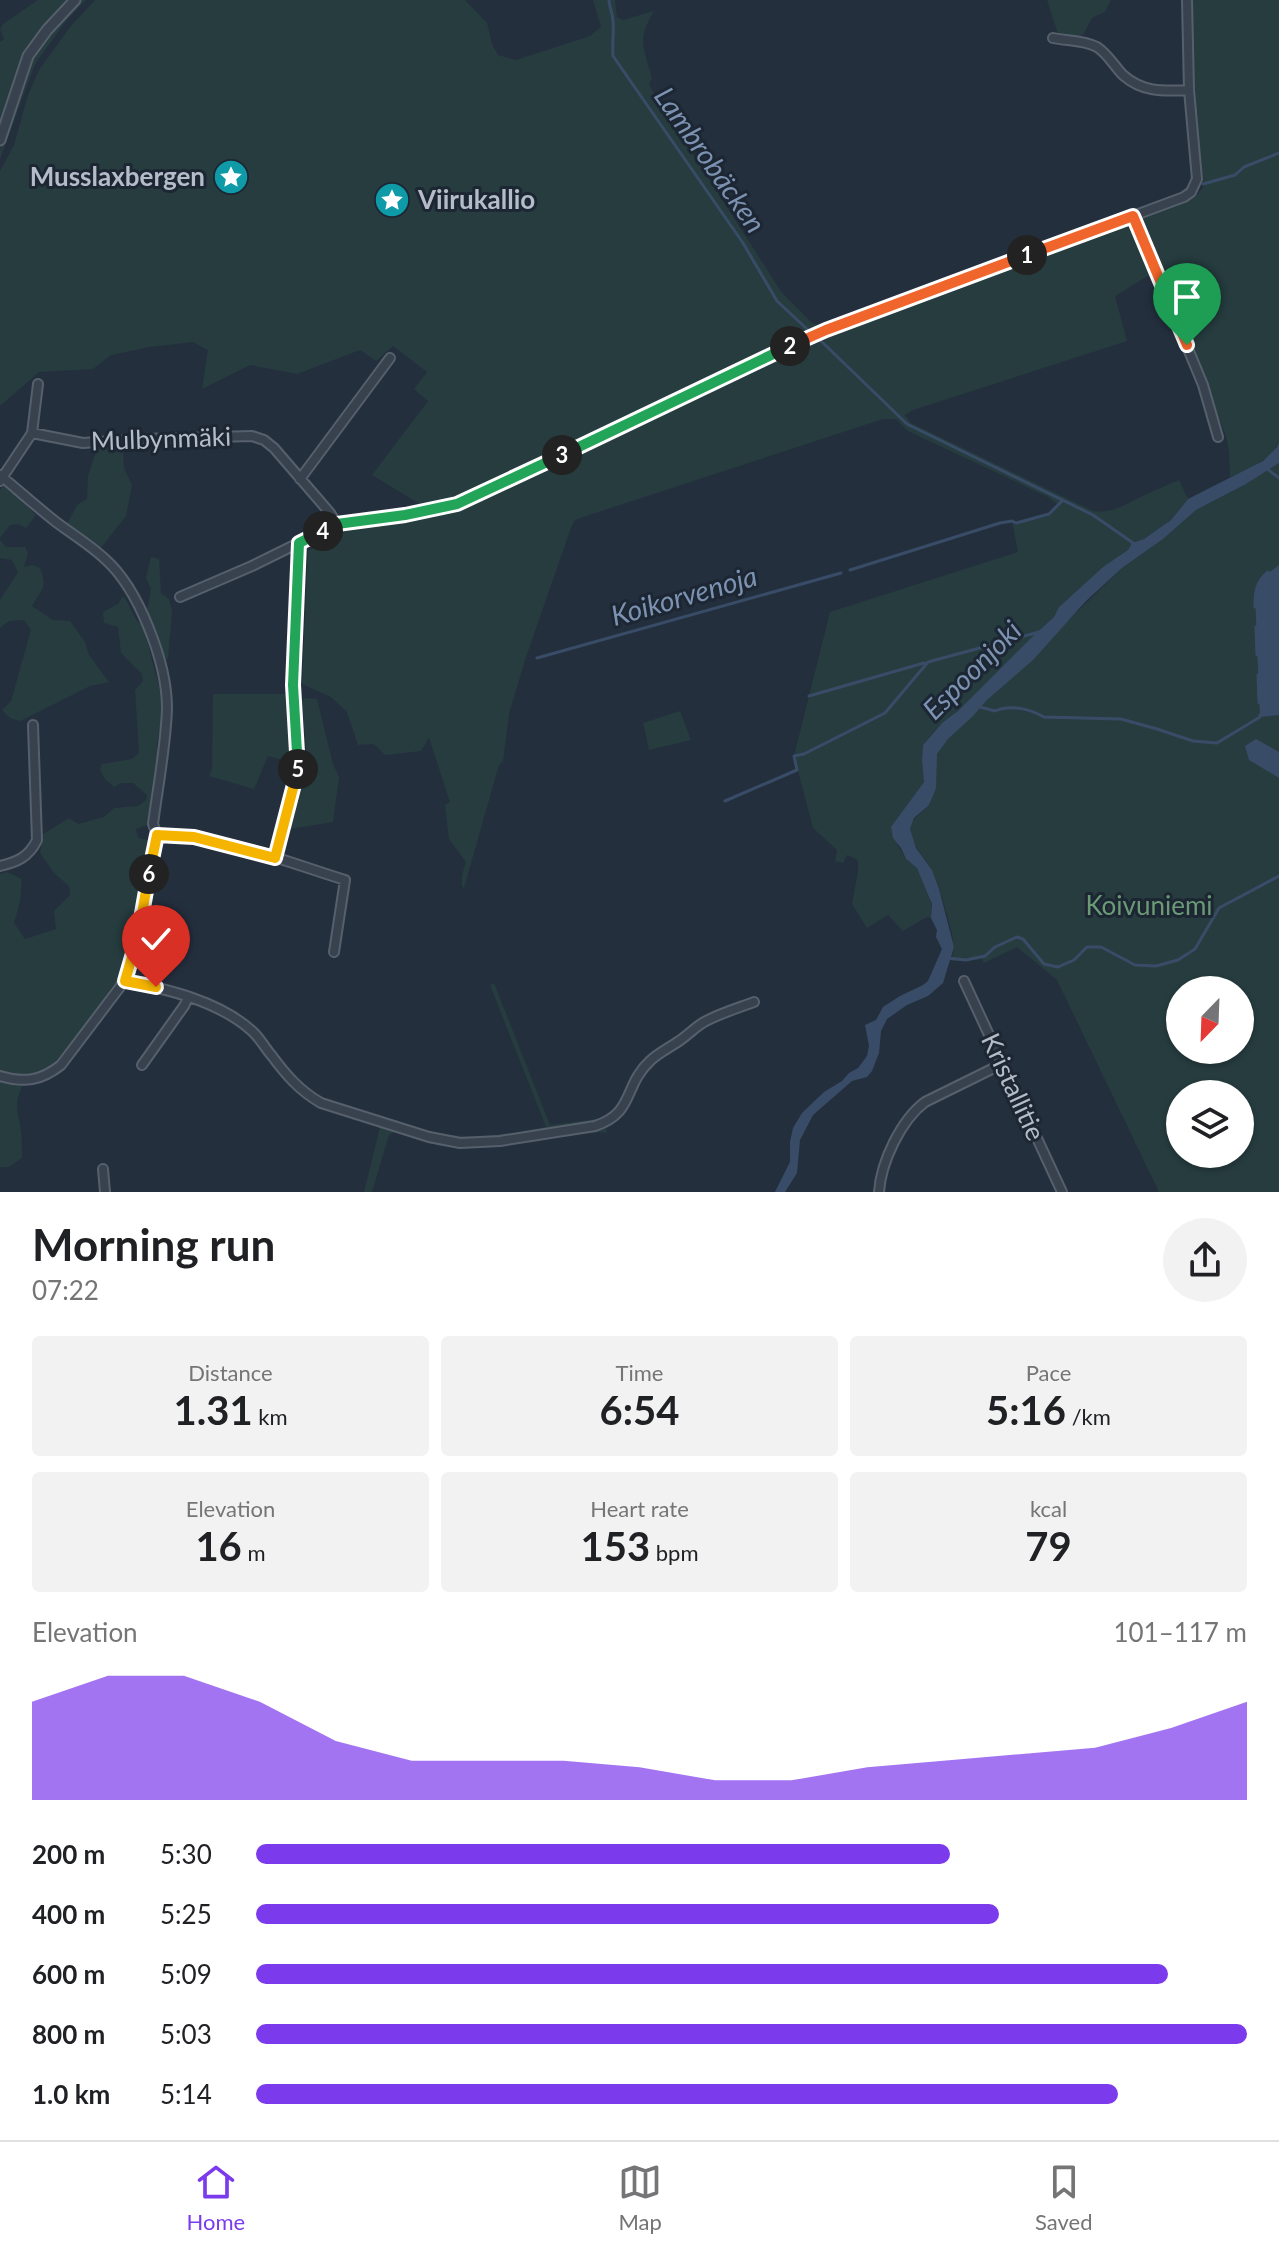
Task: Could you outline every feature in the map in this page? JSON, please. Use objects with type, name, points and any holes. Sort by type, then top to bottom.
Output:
[{"type":"street","points":[[0,140],[28,56],[75,0]]},
{"type":"street","points":[[180,597],[337,524],[457,504],[803,340],[1184,197],[1196,183],[1189,90],[1187,0]]},
{"type":"street","points":[[1053,38],[1096,47],[1123,75],[1138,85],[1155,91],[1189,90]]},
{"type":"street","points":[[1133,216],[1203,385],[1218,437]]},
{"type":"street","points":[[300,479],[390,358]]},
{"type":"street","points":[[0,1076],[27,1081],[50,1074],[61,1065],[125,981],[138,936],[157,835],[153,824],[167,709],[158,659],[144,614],[117,572],[106,559],[1,478],[32,433],[38,384]]},
{"type":"street","name":"Mulbynmäki","points":[[32,433],[83,443],[252,436],[274,448],[337,524]]},
{"type":"street","points":[[275,858],[298,769],[293,685],[299,543]]},
{"type":"street","points":[[0,866],[24,858],[37,840],[33,725]]},
{"type":"street","points":[[157,835],[194,837],[345,880],[334,952]]},
{"type":"street","points":[[125,981],[188,998],[238,1021],[254,1033],[293,1083],[321,1103],[429,1137],[460,1143],[500,1141],[608,1122],[616,1117],[639,1073],[653,1057],[688,1036],[704,1022],[754,1002]]},
{"type":"street","name":"Kristallitie","points":[[964,981],[1062,1192]]},
{"type":"street","points":[[142,1065],[188,998]]},
{"type":"street","points":[[879,1192],[885,1161],[915,1110],[1002,1064]]},
{"type":"street","points":[[103,1169],[105,1192]]},
{"type":"green space","points":[[38,0],[69,0],[21,57],[0,124],[0,42],[4,39],[0,29]]},
{"type":"green space","points":[[81,0],[86,0],[66,21],[35,64],[0,159],[0,150],[33,54]]},
{"type":"green space","points":[[95,0],[465,0],[487,23],[498,55],[516,60],[590,36],[601,27],[593,0],[615,0],[617,17],[623,20],[654,11],[645,30],[643,44],[652,78],[649,84],[656,97],[662,100],[671,120],[782,293],[812,323],[824,326],[828,334],[1115,229],[1197,195],[1204,186],[1193,84],[1191,0],[1279,0],[1279,442],[1264,460],[1230,477],[1226,436],[1160,271],[1115,296],[1127,341],[905,415],[911,423],[1093,511],[1119,508],[1179,480],[1188,499],[1171,520],[1144,539],[1132,543],[1128,550],[1103,567],[1059,607],[1054,617],[923,745],[924,782],[891,828],[903,854],[916,866],[924,881],[932,912],[931,918],[927,917],[903,931],[888,915],[867,928],[852,904],[858,860],[847,855],[843,863],[835,861],[837,850],[813,828],[794,756],[830,612],[1018,552],[1012,521],[1016,523],[1049,514],[1058,505],[1048,497],[908,431],[896,419],[883,419],[574,521],[526,657],[509,714],[503,761],[499,765],[464,888],[462,875],[466,862],[449,839],[445,805],[450,802],[429,738],[421,751],[385,755],[374,744],[358,745],[347,712],[331,697],[302,684],[308,551],[347,529],[426,516],[424,508],[418,503],[372,475],[428,401],[414,389],[427,372],[393,346],[376,361],[360,350],[297,374],[250,365],[202,389],[208,350],[193,342],[111,355],[93,369],[39,372],[0,406],[0,171],[14,145],[28,95],[39,70],[70,27]]},
{"type":"green space","points":[[1047,0],[1111,0],[1105,12],[1092,18],[1083,35],[1059,37]]},
{"type":"green space","points":[[123,444],[124,468],[132,485],[126,516],[100,549],[67,524],[77,505],[87,499],[88,476],[98,446]]},
{"type":"green space","name":"Koivuniemi","points":[[1279,463],[1279,1192],[1159,1192],[1057,980],[1017,947],[984,963],[982,959],[952,961],[953,942],[942,898],[932,871],[911,834],[914,820],[928,804],[932,792],[937,755],[952,735],[1122,568],[1163,539],[1196,510]]},
{"type":"green space","points":[[3,486],[36,515],[26,528],[18,524],[10,525],[0,538],[0,490]]},
{"type":"green space","points":[[0,540],[6,547],[25,547],[28,553],[24,567],[33,565],[40,568],[44,580],[43,588],[32,606],[53,620],[70,621],[109,682],[90,686],[20,721],[10,718],[2,710],[11,701],[31,630],[24,620],[9,621],[0,628],[0,600],[18,572],[12,560],[0,558]]},
{"type":"green space","points":[[151,557],[159,559],[161,593],[169,599],[172,611],[168,659],[163,658],[147,611],[151,589],[146,578]]},
{"type":"green space","points":[[123,596],[136,620],[143,626],[164,705],[149,824],[136,829],[138,838],[153,841],[128,966],[57,1062],[47,1070],[27,1076],[0,1071],[0,874],[7,872],[22,879],[14,923],[25,939],[56,929],[54,911],[70,895],[69,886],[54,873],[40,853],[43,834],[69,818],[78,824],[104,817],[114,808],[138,806],[146,800],[147,795],[133,783],[120,783],[114,787],[100,770],[102,764],[132,759],[139,753],[135,690],[143,681],[142,674],[121,653],[118,627],[104,623],[103,612],[118,604]]},
{"type":"green space","points":[[213,694],[287,694],[294,763],[268,756],[254,789],[209,776],[212,769]]},
{"type":"green space","points":[[305,698],[317,699],[339,777],[333,822],[290,829],[307,759],[302,701]]},
{"type":"green space","points":[[680,711],[691,740],[649,750],[643,723]]},
{"type":"green space","points":[[494,983],[550,1125],[604,1118],[607,1133],[472,1147],[440,1146],[395,1132],[389,1135],[372,1192],[364,1192],[380,1127],[390,1130],[392,1119],[439,1133],[469,1136],[499,1135],[546,1127],[490,985]]},
{"type":"green space","points":[[0,1080],[23,1085],[17,1103],[22,1158],[9,1167],[0,1167]]},
{"type":"water","points":[[1279,442],[1279,463],[1196,510],[1163,539],[1122,568],[1086,601],[1033,660],[948,739],[937,754],[936,788],[928,806],[914,818],[910,829],[916,848],[932,870],[954,947],[943,983],[928,996],[907,1005],[887,1019],[881,1031],[879,1053],[872,1071],[867,1077],[852,1081],[813,1115],[800,1140],[797,1173],[785,1192],[775,1192],[790,1162],[793,1128],[802,1113],[824,1092],[858,1068],[867,1056],[869,1046],[865,1025],[876,1020],[883,1007],[928,981],[942,949],[931,918],[932,904],[917,868],[906,859],[893,838],[891,827],[924,782],[923,745],[942,723],[1054,617],[1059,607],[1103,567],[1128,550],[1132,543],[1144,539],[1171,520],[1188,499],[1263,461]]},
{"type":"water","points":[[1279,565],[1279,715],[1260,717],[1255,593],[1260,579]]},
{"type":"water","points":[[1256,739],[1279,752],[1279,778],[1249,760],[1245,746]]},
{"type":"waterway","name":"Lambrobäcken","points":[[609,0],[613,18],[613,56],[743,243],[777,301],[808,330]]},
{"type":"waterway","points":[[1203,184],[1235,175],[1244,167],[1279,153]]},
{"type":"waterway","name":"Lambrobäcken","points":[[820,340],[907,424],[1093,515],[1136,545]]},
{"type":"waterway","points":[[1266,468],[1279,478]]},
{"type":"waterway","name":"Koikorvenoja","points":[[850,570],[1000,523],[1016,523],[1049,514],[1063,500]]},
{"type":"waterway","points":[[1255,607],[1257,588],[1268,572]]},
{"type":"waterway","name":"Koikorvenoja","points":[[537,658],[841,573]]},
{"type":"waterway","points":[[1256,627],[1257,655]]},
{"type":"waterway","name":"Espoonjoki","points":[[725,801],[797,770],[794,756],[804,754],[885,713],[928,662],[1039,632]]},
{"type":"waterway","points":[[809,696],[924,663]]},
{"type":"waterway","points":[[1258,675],[1259,703]]},
{"type":"waterway","points":[[980,707],[995,711],[1020,708],[1044,717],[1121,719],[1193,741],[1217,743],[1260,715]]},
{"type":"waterway","points":[[947,958],[966,960],[985,956],[995,947],[1017,937],[1023,939],[1044,964],[1058,967],[1074,960],[1087,947],[1101,947],[1135,965],[1156,966],[1178,960],[1195,949],[1219,908],[1279,876]]},
{"type":"place","name":"Musslaxbergen","points":[[231,177]]},
{"type":"place","name":"Viirukallio","points":[[392,200]]},
{"type":"route","points":[[156,987],[125,981],[138,936],[157,835],[194,837],[275,858],[298,769],[293,685],[299,543],[337,524],[457,504],[826,330],[1133,216],[1187,345]]}]
